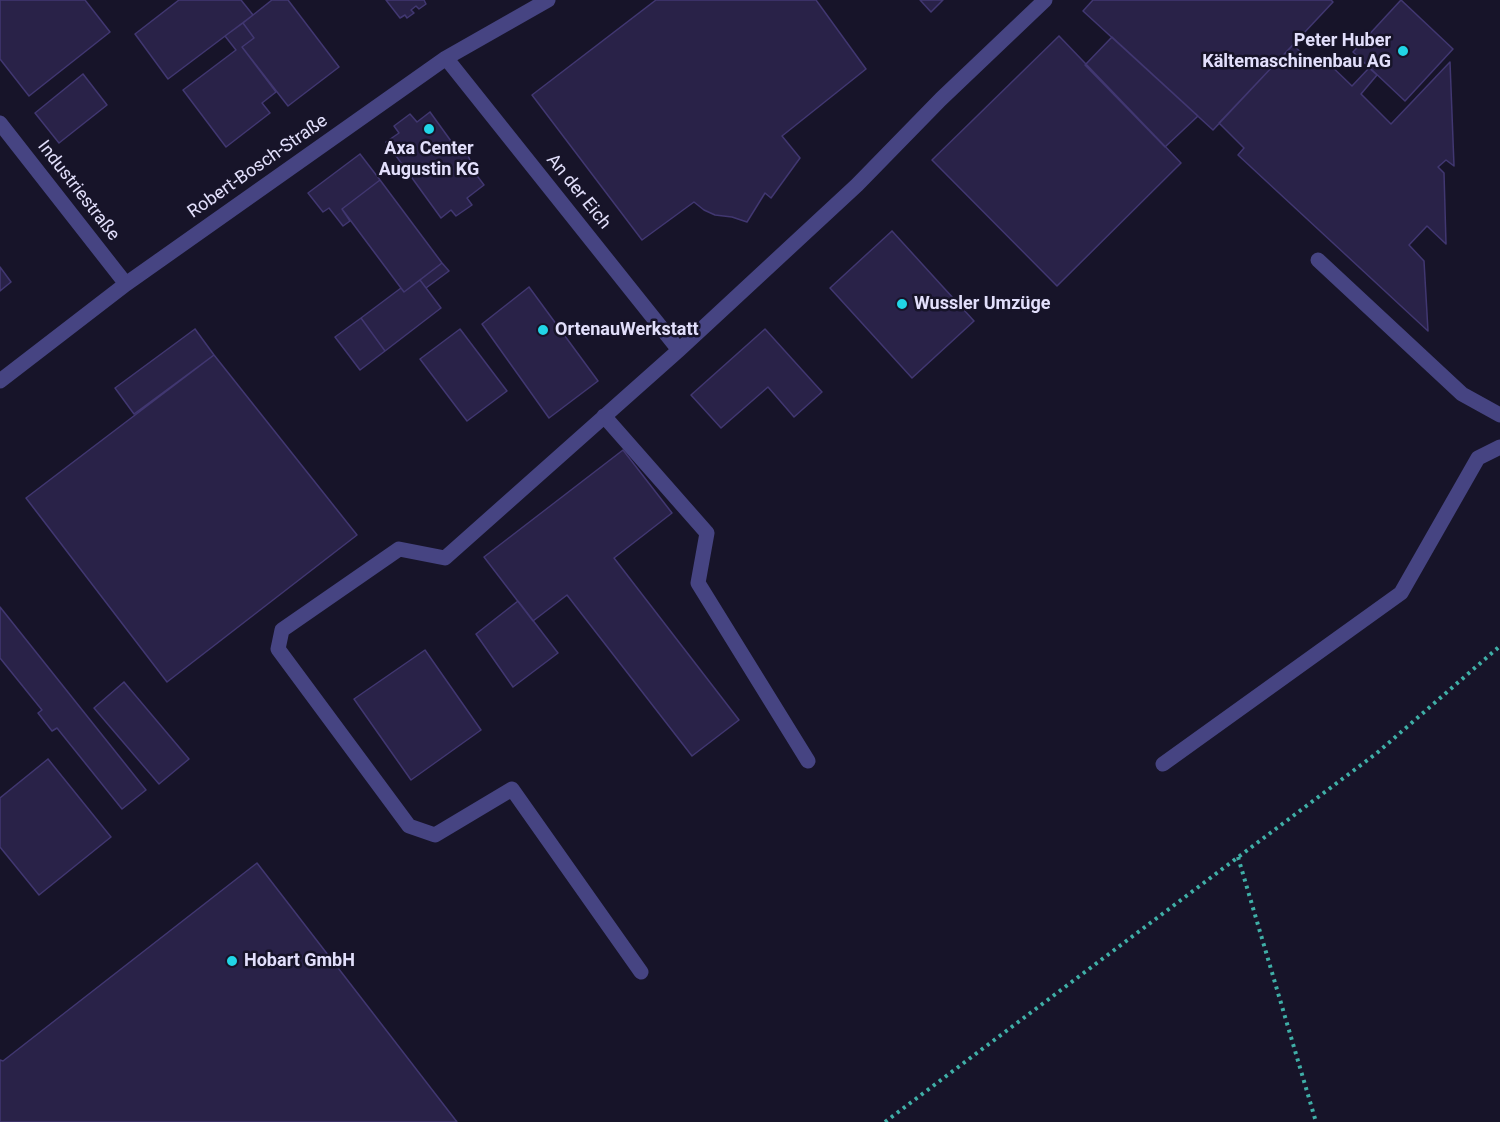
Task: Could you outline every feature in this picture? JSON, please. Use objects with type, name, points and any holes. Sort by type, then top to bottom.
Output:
[{"type":"street","name":"Robert-Bosch-Straße","points":[[0,381],[126,284],[446,58],[548,0]]},
{"type":"street","points":[[641,972],[512,789],[435,835],[409,826],[278,649],[282,630],[399,549],[445,558],[679,350],[857,185],[941,99],[1045,0]]},
{"type":"street","name":"An der Eich","points":[[446,58],[679,350]]},
{"type":"street","name":"Industriestraße","points":[[0,123],[126,284]]},
{"type":"street","points":[[1318,260],[1462,394],[1500,415]]},
{"type":"street","points":[[604,416],[707,533],[698,583],[808,762]]},
{"type":"street","points":[[1162,764],[1401,593],[1478,458],[1500,447]]},
{"type":"path","points":[[885,1122],[1377,753],[1500,646]]},
{"type":"path","points":[[1238,857],[1316,1122]]},
{"type":"building","points":[[0,0],[85,0],[110,32],[29,96],[0,59]]},
{"type":"building","points":[[179,0],[241,0],[253,15],[168,79],[135,34]]},
{"type":"building","points":[[272,0],[288,0],[339,67],[288,106],[242,47],[254,38],[243,23]]},
{"type":"building","points":[[386,0],[424,0],[426,4],[419,9],[416,6],[411,10],[414,13],[407,18],[405,15],[400,18]]},
{"type":"building","points":[[656,0],[816,0],[866,69],[782,136],[800,158],[771,198],[765,193],[747,222],[715,215],[694,202],[642,240],[532,95]]},
{"type":"building","points":[[920,0],[943,0],[931,12]]},
{"type":"building","points":[[1093,0],[1331,0],[1333,2],[1213,130],[1083,11]]},
{"type":"building","name":"Peter Huber Kältemaschinenbau AG","points":[[1401,0],[1453,49],[1405,101],[1353,52]]},
{"type":"building","points":[[243,23],[254,38],[242,47],[276,92],[262,103],[270,113],[226,147],[183,90],[236,50],[225,36]]},
{"type":"building","points":[[1059,36],[1181,163],[1057,286],[932,160]]},
{"type":"building","points":[[1112,37],[1198,116],[1165,147],[1085,65]]},
{"type":"building","points":[[1293,45],[1318,68],[1325,60],[1352,86],[1369,68],[1377,75],[1361,94],[1391,124],[1450,62],[1454,166],[1446,160],[1438,167],[1444,173],[1446,244],[1427,226],[1409,245],[1424,261],[1428,331],[1238,155],[1244,148],[1219,123]]},
{"type":"building","points":[[83,74],[107,105],[59,143],[35,113]]},
{"type":"building","points":[[430,112],[456,148],[466,151],[472,169],[484,185],[467,198],[472,205],[456,216],[451,210],[441,218],[386,142],[399,133],[394,126],[410,114],[417,122]]},
{"type":"building","points":[[360,154],[380,180],[342,209],[350,221],[343,226],[329,208],[323,212],[308,193]]},
{"type":"building","points":[[380,180],[442,263],[404,292],[342,209]]},
{"type":"building","name":"Wussler Umzüge","points":[[892,231],[974,321],[912,378],[830,288]]},
{"type":"building","points":[[442,263],[449,271],[426,288],[420,280]]},
{"type":"building","points":[[0,267],[11,282],[0,291]]},
{"type":"building","points":[[420,280],[441,308],[385,351],[361,318],[401,288],[404,292]]},
{"type":"building","points":[[529,287],[598,381],[549,418],[482,324]]},
{"type":"building","points":[[361,318],[385,351],[360,370],[335,337]]},
{"type":"building","points":[[195,329],[214,355],[134,414],[115,388]]},
{"type":"building","points":[[460,329],[507,391],[467,421],[420,359]]},
{"type":"building","points":[[765,329],[822,392],[794,417],[768,387],[721,428],[691,395]]},
{"type":"building","points":[[214,355],[357,535],[167,682],[26,498]]},
{"type":"building","points":[[623,450],[672,513],[614,558],[739,720],[692,756],[567,595],[533,621],[484,557]]},
{"type":"building","points":[[518,601],[558,653],[513,687],[476,634]]},
{"type":"building","points":[[0,607],[146,790],[122,809],[57,728],[52,731],[38,713],[42,710],[0,658]]},
{"type":"building","points":[[425,650],[481,730],[411,780],[354,699]]},
{"type":"building","points":[[124,682],[189,759],[159,784],[94,708]]},
{"type":"building","points":[[48,759],[111,837],[39,895],[0,847],[0,798]]},
{"type":"building","name":"Hobart GmbH","points":[[257,863],[457,1122],[0,1122],[0,1060],[3,1061]]},
{"type":"place","name":"Peter Huber Kältemaschinenbau AG","points":[[1403,51]]},
{"type":"place","name":"Axa Center Augustin KG","points":[[429,129]]},
{"type":"place","name":"Wussler Umzüge","points":[[902,304]]},
{"type":"place","name":"OrtenauWerkstatt","points":[[543,330]]},
{"type":"place","name":"Hobart GmbH","points":[[232,961]]}]
